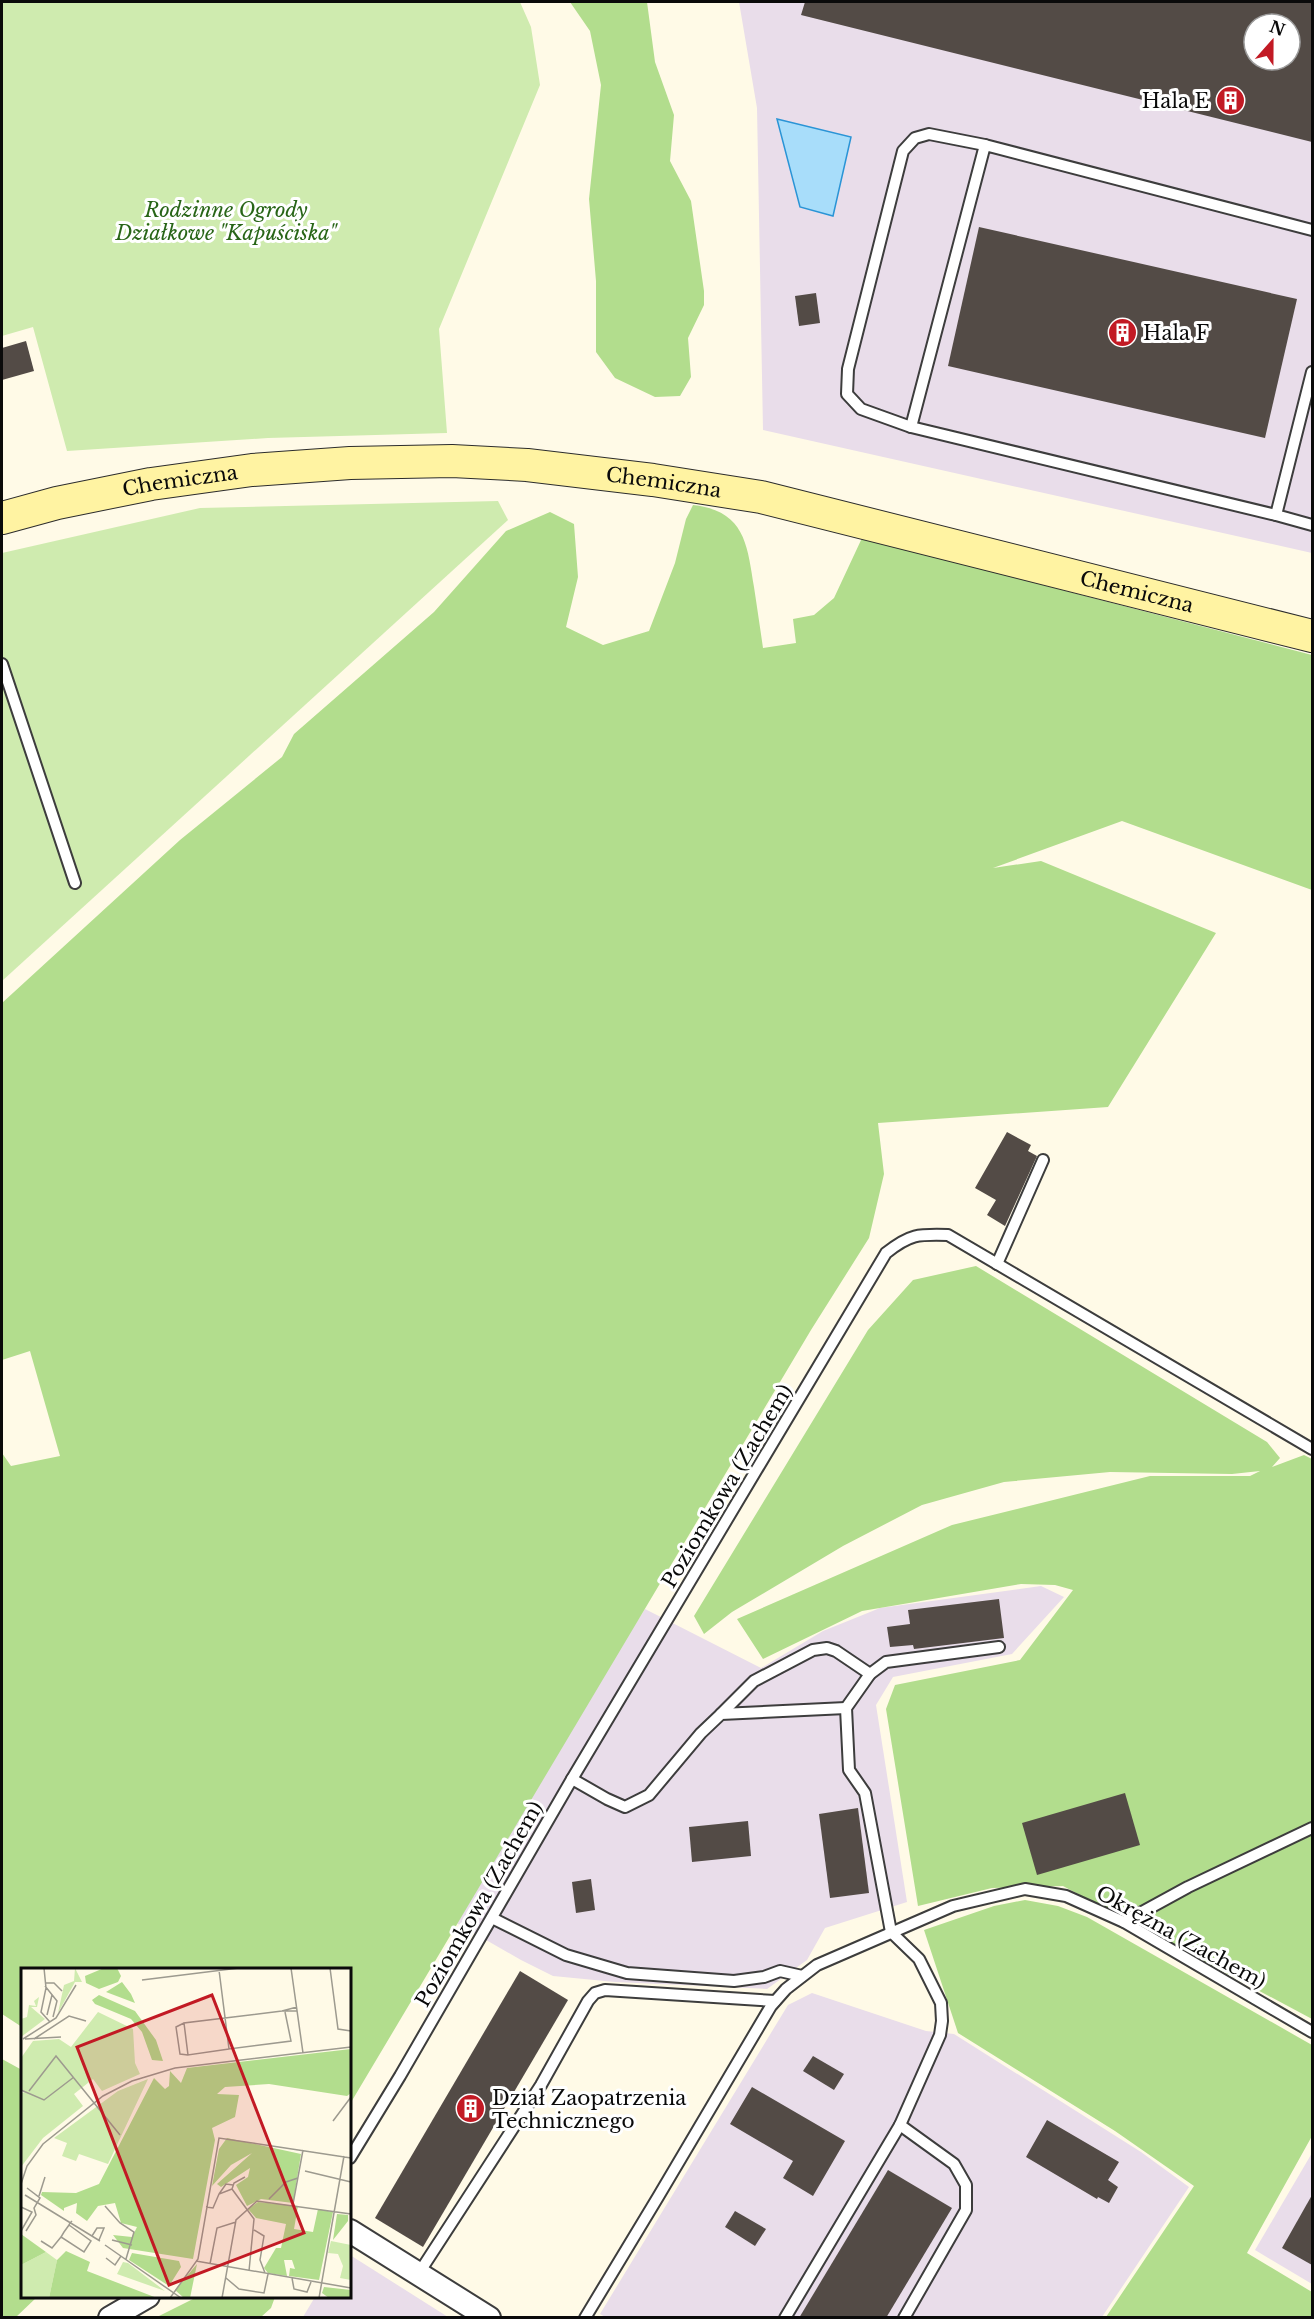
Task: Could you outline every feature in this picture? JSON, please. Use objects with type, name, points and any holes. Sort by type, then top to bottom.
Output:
[{"type":"street","name":"Chemiczna","points":[[2,518],[57,503],[151,484],[252,470],[452,461],[527,465],[761,492],[1312,636]]},
{"type":"street","points":[[351,2232],[489,2318]]},
{"type":"street","points":[[110,2318],[145,2298]]},
{"type":"lane","points":[[1312,230],[985,145],[929,134],[915,138],[903,151],[848,369],[847,394],[861,409],[911,427],[1312,525]]},
{"type":"lane","points":[[911,427],[985,145]]},
{"type":"lane","points":[[1276,515],[1312,372]]},
{"type":"lane","points":[[2,664],[75,883]]},
{"type":"lane","points":[[997,1264],[1043,1160]]},
{"type":"lane","name":"Poziomkowa (Zachem)","points":[[351,2156],[886,1253],[904,1239],[923,1234],[948,1235],[1312,1449]]},
{"type":"lane","points":[[785,2318],[900,2125],[940,2035],[942,2021],[941,2003],[919,1959],[891,1932],[865,1792],[849,1770],[846,1708],[870,1674],[886,1662],[999,1647]]},
{"type":"lane","points":[[573,1779],[607,1799],[626,1807],[649,1795],[701,1733],[754,1681],[813,1650],[827,1648],[836,1651],[870,1674]]},
{"type":"lane","points":[[722,1714],[846,1708]]},
{"type":"lane","points":[[1124,1922],[1188,1887],[1312,1828]]},
{"type":"lane","name":"Okrężna (Zachem)","points":[[585,2318],[775,2001],[786,1989],[817,1965],[953,1906],[1025,1889],[1066,1896],[1124,1922],[1312,2032]]},
{"type":"lane","points":[[492,1918],[566,1955],[627,1972],[734,1981],[764,1977],[780,1971],[802,1976]]},
{"type":"lane","points":[[419,2273],[542,2085],[588,2001],[595,1993],[605,1990],[775,2001]]},
{"type":"lane","points":[[900,2125],[954,2164],[966,2185],[966,2210],[904,2318]]},
{"type":"shaded area","points":[[739,2],[1312,2],[1312,553],[763,430],[757,108]]},
{"type":"shaded area","points":[[1041,1586],[1064,1597],[1012,1654],[893,1677],[876,1705],[907,1902],[825,1928],[807,1960],[767,1989],[615,1982],[553,1976],[446,1917],[645,1609],[761,1668],[823,1631],[880,1608]]},
{"type":"shaded area","points":[[812,1993],[926,2031],[954,2034],[1141,2152],[1189,2187],[1102,2317],[607,2318],[600,2314],[788,2005]]},
{"type":"shaded area","points":[[1312,2153],[1312,2284],[1255,2250]]},
{"type":"shaded area","points":[[351,2256],[448,2317],[303,2317],[314,2298],[351,2298]]},
{"type":"green space","name":"Rodzinne Ogrody Działkowe \"Kapuściska\"","points":[[2,2],[520,2],[531,27],[540,85],[439,329],[447,433],[268,438],[67,451],[33,327],[2,336]]},
{"type":"green space","points":[[570,2],[647,2],[655,62],[674,115],[670,161],[691,201],[704,291],[704,305],[688,338],[691,377],[680,396],[655,397],[615,378],[596,352],[596,281],[589,199],[601,85],[590,31]]},
{"type":"green space","points":[[498,501],[508,520],[2,981],[2,553],[200,508]]},
{"type":"green space","points":[[693,505],[710,508],[733,522],[740,532],[749,557],[763,648],[796,643],[793,619],[814,615],[834,598],[862,538],[1312,655],[1312,890],[1122,821],[993,868],[1041,861],[1216,933],[1108,1107],[878,1123],[884,1174],[869,1238],[811,1330],[351,2102],[351,1968],[21,1968],[21,2026],[2,2014],[2,1453],[11,1466],[60,1456],[30,1351],[2,1360],[2,1003],[180,840],[282,757],[294,734],[434,612],[506,531],[550,512],[574,524],[578,577],[566,627],[603,645],[649,631],[675,563],[686,519]]},
{"type":"green space","points":[[976,1266],[1267,1442],[1280,1458],[1272,1467],[1304,1455],[1312,1459],[1312,2019],[1063,1886],[992,1888],[918,1906],[886,1709],[895,1685],[1020,1660],[1073,1590],[1055,1585],[1021,1584],[862,1611],[763,1659],[737,1619],[952,1525],[1150,1476],[1250,1476],[1260,1471],[1232,1474],[1110,1472],[1004,1482],[922,1505],[843,1546],[732,1612],[704,1634],[694,1616],[868,1330],[913,1280]]},
{"type":"green space","points":[[1025,1900],[1058,1906],[1087,1917],[1312,2045],[1312,2136],[1247,2253],[1312,2292],[1312,2317],[1106,2317],[1194,2186],[1115,2131],[958,2033],[924,1930],[994,1906]]},
{"type":"green space","points":[[2,2059],[21,2069],[21,2298],[36,2298],[16,2317],[2,2317]]},
{"type":"green space","points":[[195,2298],[275,2298],[271,2308],[261,2317],[157,2317]]},
{"type":"water","points":[[777,119],[851,137],[833,216],[800,207]]},
{"type":"building","name":"Hala E","points":[[805,2],[1312,2],[1312,142],[801,15]]},
{"type":"building","name":"Hala F","points":[[979,227],[1297,299],[1265,438],[948,366]]},
{"type":"building","points":[[816,293],[820,323],[799,326],[795,296]]},
{"type":"building","points":[[26,341],[34,371],[2,380],[2,348]]},
{"type":"building","points":[[1007,1132],[1031,1145],[1028,1151],[1037,1156],[1005,1226],[987,1215],[996,1200],[975,1188]]},
{"type":"building","points":[[999,1599],[1004,1638],[914,1649],[913,1645],[890,1647],[887,1627],[910,1624],[908,1610]]},
{"type":"building","points":[[1125,1793],[1140,1845],[1037,1875],[1022,1823]]},
{"type":"building","points":[[858,1808],[869,1893],[830,1898],[819,1814]]},
{"type":"building","points":[[748,1821],[751,1856],[692,1862],[689,1827]]},
{"type":"building","points":[[591,1879],[595,1910],[576,1913],[572,1882]]},
{"type":"building","name":"Dział Zaopatrzenia Technicznego","points":[[520,1971],[568,2000],[423,2247],[375,2218]]},
{"type":"building","points":[[813,2056],[844,2074],[834,2090],[803,2071]]},
{"type":"building","points":[[752,2087],[845,2141],[813,2196],[783,2178],[793,2161],[730,2124]]},
{"type":"building","points":[[1047,2120],[1119,2162],[1108,2180],[1118,2187],[1109,2203],[1098,2197],[1097,2199],[1026,2157]]},
{"type":"building","points":[[888,2170],[952,2208],[886,2318],[799,2318]]},
{"type":"building","points":[[1312,2195],[1312,2265],[1282,2248]]},
{"type":"building","points":[[735,2211],[766,2229],[755,2246],[725,2227]]},
{"type":"place","name":"Hala E","points":[[1230,101]]},
{"type":"place","name":"Hala F","points":[[1122,333]]},
{"type":"place","name":"Dział Zaopatrzenia Technicznego","points":[[471,2109]]}]
